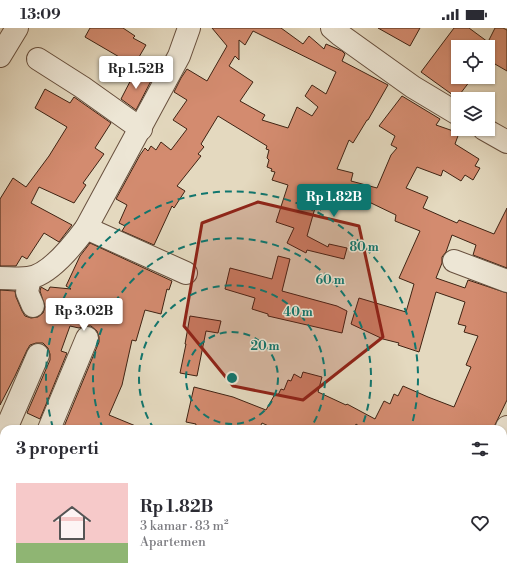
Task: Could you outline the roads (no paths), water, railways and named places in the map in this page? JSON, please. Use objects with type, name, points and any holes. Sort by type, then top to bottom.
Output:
[{"type":"street","points":[[0,56],[17,28]]},
{"type":"street","points":[[0,278],[30,278],[44,272],[69,250],[86,228],[179,56],[189,28]]},
{"type":"street","points":[[332,28],[413,87],[451,110]]},
{"type":"street","points":[[38,59],[82,87],[140,129]]},
{"type":"street","points":[[495,135],[507,142]]},
{"type":"street","points":[[86,228],[186,273]]},
{"type":"street","points":[[454,261],[507,281]]},
{"type":"street","points":[[30,278],[27,292],[33,306]]},
{"type":"street","points":[[52,425],[87,338]]},
{"type":"street","points":[[8,425],[38,355]]}]
